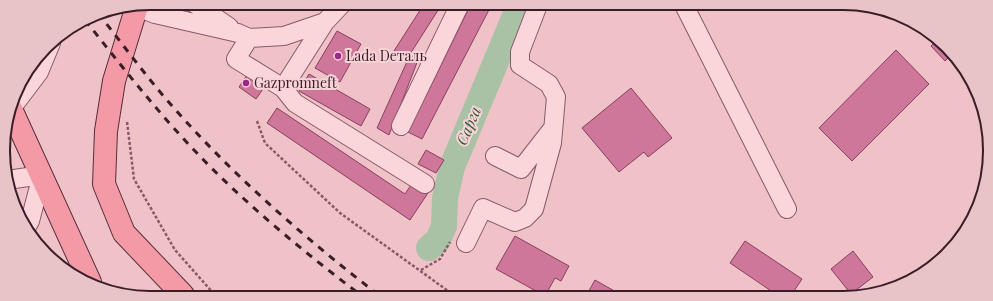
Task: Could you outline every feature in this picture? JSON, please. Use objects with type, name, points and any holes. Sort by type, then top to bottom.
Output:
[{"type":"main road","points":[[136,11],[114,81],[106,132],[104,184],[124,232],[179,291]]},
{"type":"main road","points":[[14,116],[88,277]]},
{"type":"street","points":[[146,10],[155,14],[244,36],[284,36],[325,22]]},
{"type":"street","points":[[205,10],[244,36]]},
{"type":"street","points":[[283,88],[325,22],[336,10]]},
{"type":"street","points":[[401,126],[457,10]]},
{"type":"street","points":[[466,243],[483,208],[515,222],[525,218],[534,209],[552,143],[556,97],[549,84],[520,65],[520,52],[536,10]]},
{"type":"street","points":[[687,10],[787,209]]},
{"type":"street","points":[[244,36],[236,59],[283,88],[295,103],[425,184]]},
{"type":"street","points":[[495,156],[521,169],[553,128]]},
{"type":"street","points":[[13,179],[42,175],[30,222]]},
{"type":"path","points":[[126,118],[134,179],[175,250],[211,291]]},
{"type":"path","points":[[257,121],[265,143],[340,213],[448,291]]},
{"type":"path","points":[[421,270],[440,259],[451,239],[457,238],[466,243]]},
{"type":"building","points":[[420,10],[438,10],[405,62],[392,54]]},
{"type":"building","points":[[468,10],[489,10],[422,139],[408,132]]},
{"type":"building","points":[[337,31],[361,44],[340,82],[315,68]]},
{"type":"building","points":[[933,44],[948,58],[945,61],[931,46]]},
{"type":"building","points":[[896,50],[929,84],[852,161],[819,128]]},
{"type":"building","points":[[410,55],[418,60],[389,135],[377,128]]},
{"type":"building","points":[[255,63],[273,75],[256,99],[239,87]]},
{"type":"building","points":[[309,74],[370,109],[361,126],[299,91]]},
{"type":"building","points":[[631,88],[672,138],[648,157],[644,152],[619,172],[582,128]]},
{"type":"building","points":[[277,108],[405,194],[413,182],[428,193],[410,220],[267,123]]},
{"type":"building","points":[[426,150],[444,160],[436,173],[418,164]]},
{"type":"building","points":[[515,236],[569,266],[561,281],[555,278],[548,291],[536,291],[496,269]]},
{"type":"building","points":[[745,241],[802,279],[794,291],[771,291],[730,263]]},
{"type":"building","points":[[853,251],[873,277],[855,291],[849,291],[831,269]]},
{"type":"building","points":[[595,280],[614,291],[589,291]]},
{"type":"waterway","name":"Сарга","points":[[429,248],[438,240],[444,226],[445,198],[452,167],[517,10]]},
{"type":"railway","points":[[102,18],[166,99],[215,152],[295,227],[373,291]]},
{"type":"railway","points":[[88,24],[125,70],[180,134],[233,189],[275,226],[356,291]]},
{"type":"place","name":"Lada Dеталь","points":[[338,56]]},
{"type":"place","name":"Gazpromneft","points":[[246,83]]}]
